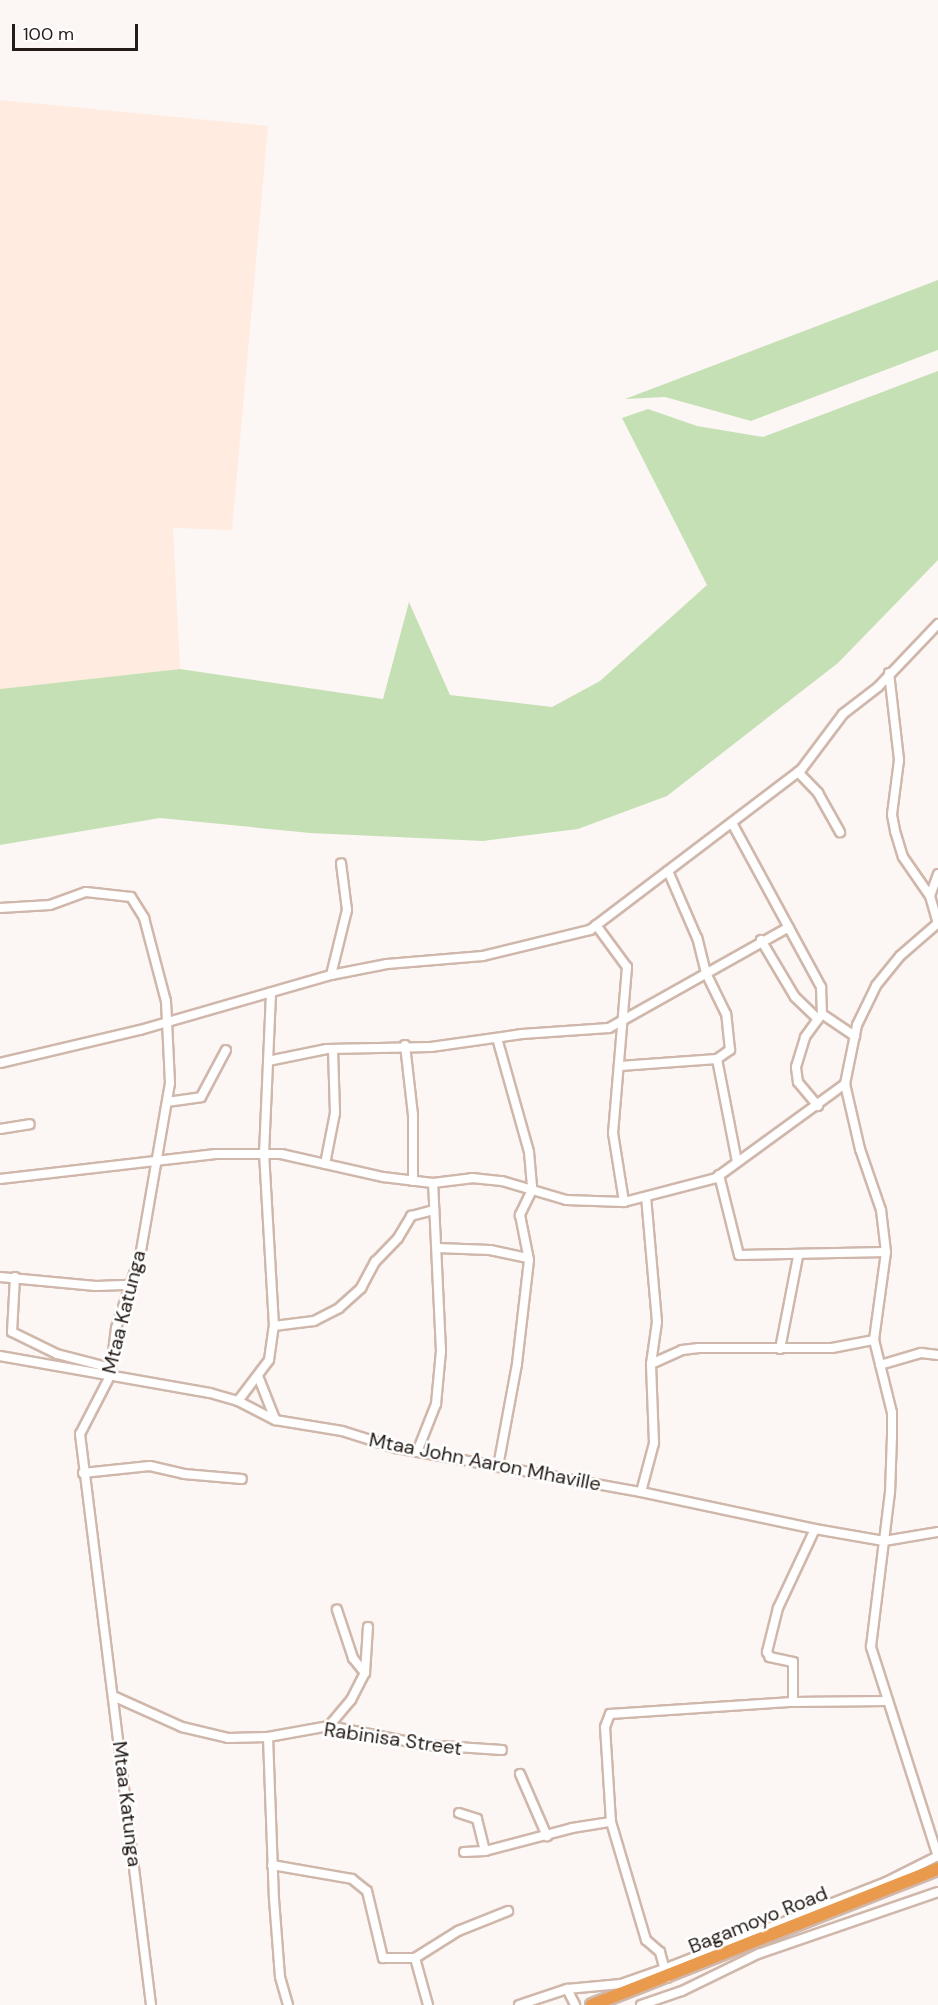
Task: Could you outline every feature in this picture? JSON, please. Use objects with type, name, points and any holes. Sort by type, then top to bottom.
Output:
[{"type":"highway","name":"Bagamoyo Road","points":[[593,2005],[938,1860]]},
{"type":"street","points":[[0,1063],[167,1023],[331,975],[387,964],[483,956],[571,937],[596,925],[798,772],[843,714],[878,687],[938,624]]},
{"type":"street","points":[[889,674],[899,760],[892,815],[895,831],[903,857],[930,896],[938,924],[900,956],[876,986],[855,1036],[845,1084],[858,1143],[881,1210],[886,1252],[874,1340],[892,1413],[884,1541],[871,1647],[938,1860]]},
{"type":"street","points":[[798,772],[818,793],[840,832]]},
{"type":"street","points":[[732,823],[821,987],[820,1017],[805,1037],[796,1067],[798,1082],[818,1106]]},
{"type":"street","points":[[331,975],[347,910],[341,863]]},
{"type":"street","points":[[620,1066],[717,1059],[730,1050],[730,1029],[706,973],[697,938],[668,871]]},
{"type":"street","points":[[930,896],[938,874]]},
{"type":"street","name":"Mtaa Katunga","points":[[0,908],[50,905],[86,892],[136,900],[153,947],[167,1023],[167,1102],[153,1161],[140,1256],[116,1328],[110,1372],[80,1434],[83,1473],[151,2005]]},
{"type":"street","points":[[596,925],[627,967],[613,1133],[624,1202]]},
{"type":"street","points":[[268,1061],[333,1049],[451,1045],[497,1038],[589,1031],[624,1022],[761,940],[789,927]]},
{"type":"street","points":[[761,940],[795,997],[820,1017],[855,1036]]},
{"type":"street","points":[[238,1401],[269,1360],[274,1326],[264,1154],[271,992]]},
{"type":"street","points":[[497,1038],[529,1152],[532,1190],[520,1215],[528,1258],[517,1364],[498,1467]]},
{"type":"street","points":[[405,1045],[413,1115],[413,1181]]},
{"type":"street","points":[[325,1164],[335,1113],[333,1049]]},
{"type":"street","points":[[167,1102],[201,1097],[226,1050]]},
{"type":"street","points":[[717,1059],[737,1162]]},
{"type":"street","points":[[0,1179],[153,1161],[264,1154],[413,1181],[433,1183],[472,1178],[532,1190],[566,1200],[624,1202],[719,1175],[818,1106],[845,1084]]},
{"type":"street","points":[[0,1129],[30,1124]]},
{"type":"street","points":[[719,1175],[740,1256],[886,1252]]},
{"type":"street","points":[[417,1452],[436,1404],[441,1351],[433,1183]]},
{"type":"street","points":[[641,1492],[655,1422],[651,1364],[657,1290],[645,1197]]},
{"type":"street","points":[[274,1326],[314,1320],[339,1308],[361,1288],[375,1262],[398,1238],[411,1216],[434,1210]]},
{"type":"street","points":[[437,1248],[490,1250],[528,1258]]},
{"type":"street","points":[[780,1349],[798,1256]]},
{"type":"street","points":[[0,1277],[96,1286],[130,1285]]},
{"type":"street","points":[[15,1277],[12,1332],[57,1354],[110,1372]]},
{"type":"street","points":[[651,1364],[682,1350],[699,1348],[832,1348],[874,1340]]},
{"type":"street","points":[[880,1365],[921,1353],[938,1354]]},
{"type":"street","name":"Mtaa John Aaron Mhaville","points":[[0,1356],[110,1372],[238,1401],[275,1420],[342,1431],[417,1452],[641,1492],[815,1529],[884,1541],[938,1532]]},
{"type":"street","points":[[258,1376],[275,1420]]},
{"type":"street","points":[[83,1473],[141,1465],[184,1474],[242,1479]]},
{"type":"street","points":[[793,1702],[793,1662],[770,1657],[767,1652],[778,1608],[815,1529]]},
{"type":"street","points":[[337,1610],[353,1658],[365,1672]]},
{"type":"street","points":[[329,1726],[351,1700],[365,1672],[368,1627]]},
{"type":"street","name":"Rabinisa Street","points":[[113,1696],[197,1732],[228,1738],[268,1737],[329,1726],[426,1745],[502,1750]]},
{"type":"street","points":[[519,2005],[567,1989],[621,1984],[665,1973],[660,1952],[646,1940],[611,1822],[605,1727],[614,1711],[793,1702],[887,1701]]},
{"type":"street","points":[[268,1737],[272,1865],[280,1977],[288,2005]]},
{"type":"street","points":[[520,1773],[547,1836]]},
{"type":"street","points":[[459,1813],[477,1820],[485,1851]]},
{"type":"street","points":[[464,1852],[485,1851],[611,1822]]},
{"type":"street","points":[[272,1865],[352,1879],[369,1894],[383,1958],[415,1958],[458,1931],[508,1911]]},
{"type":"street","points":[[641,2005],[691,1987],[758,1954],[938,1892]]},
{"type":"street","points":[[415,1958],[428,2005]]},
{"type":"street","points":[[567,1989],[575,2005]]},
{"type":"shaded area","points":[[0,100],[268,126],[232,530],[173,528],[180,669],[0,689]]},
{"type":"green space","points":[[938,280],[938,350],[751,421],[665,397],[625,399]]},
{"type":"green space","points":[[938,371],[938,560],[838,663],[667,796],[578,829],[483,841],[310,833],[160,818],[0,845],[0,689],[180,669],[383,699],[409,602],[450,695],[552,707],[600,681],[707,585],[622,418],[648,409],[697,426],[763,437]]}]
